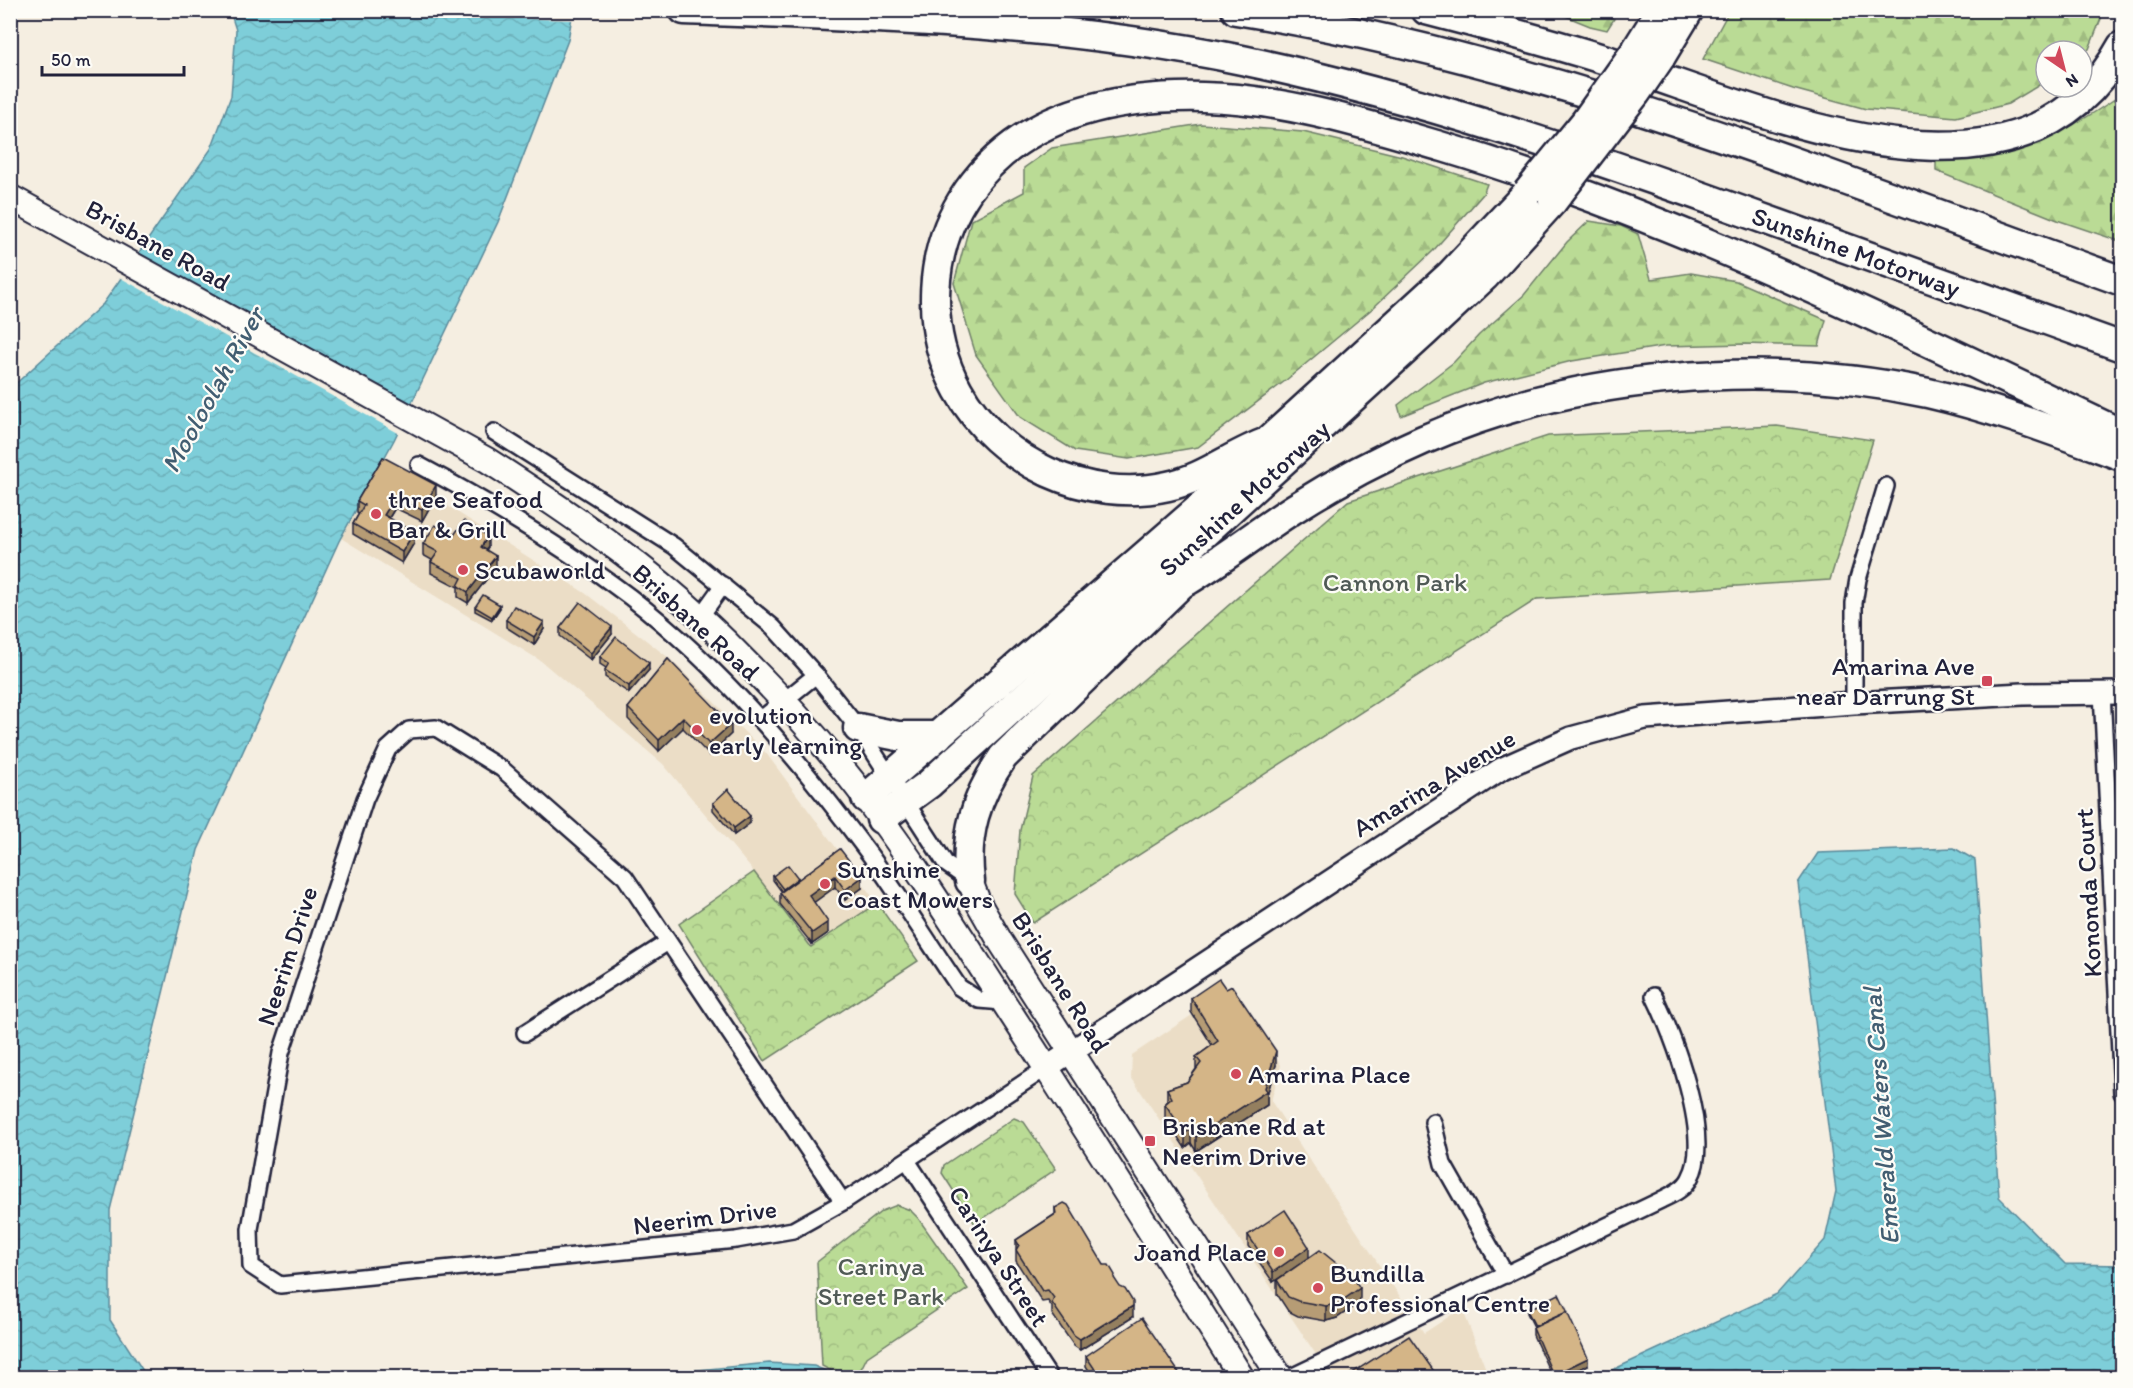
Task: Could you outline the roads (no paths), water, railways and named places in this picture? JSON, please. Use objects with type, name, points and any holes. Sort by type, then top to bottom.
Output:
[{"type":"highway","name":"Sunshine Motorway","points":[[684,10],[927,20],[1037,29],[1145,43],[1304,73],[1407,99],[1514,131],[2122,347]]},
{"type":"highway","points":[[1236,10],[1468,59],[1578,91],[1797,163],[2122,281]]},
{"type":"highway","points":[[1426,10],[1608,60],[1823,131],[1898,145],[1963,145],[1999,139],[2028,129],[2055,117],[2080,100],[2099,80],[2122,46]]},
{"type":"highway","name":"Sunshine Motorway","points":[[874,809],[905,803],[929,784],[1452,307],[1540,197],[1636,93],[1661,10]]},
{"type":"highway","name":"Sunshine Motorway","points":[[1648,54],[1689,10]]},
{"type":"highway","points":[[1268,441],[1198,476],[1168,486],[1110,490],[1079,484],[1050,473],[1009,448],[988,430],[970,410],[943,356],[935,304],[937,270],[943,243],[966,195],[989,164],[1013,142],[1042,126],[1077,112],[1128,101],[1207,97],[1289,108],[1347,121],[1501,164],[1665,224],[2122,434]]},
{"type":"highway","name":"Sunshine Motorway","points":[[874,809],[890,779],[1241,472],[1268,441],[1450,275],[1540,197]]},
{"type":"highway","points":[[970,881],[968,845],[970,827],[983,790],[1003,757],[1187,581],[1210,553],[1432,341],[1452,307]]},
{"type":"highway","points":[[1187,581],[1341,480],[1424,439],[1534,403],[1605,387],[1681,378],[1742,375],[1862,382],[1928,393],[1985,409],[2122,456]]},
{"type":"highway","points":[[858,728],[897,736],[938,736]]},
{"type":"main road","name":"Brisbane Road","points":[[10,197],[431,428],[547,499],[630,559],[700,617],[782,701],[874,809],[1004,1002],[1242,1377]]},
{"type":"main road","name":"Brisbane Road","points":[[970,881],[985,916],[1281,1377]]},
{"type":"street","name":"Brisbane Road","points":[[494,432],[630,516],[723,585],[772,627],[816,675],[858,728],[946,864],[970,881]]},
{"type":"street","name":"Brisbane Road","points":[[419,465],[539,535],[630,597],[700,659],[760,720],[871,856],[959,987],[979,1000],[1004,1002]]},
{"type":"street","points":[[1854,703],[1856,595],[1886,486]]},
{"type":"street","name":"Brisbane Road","points":[[700,617],[723,585]]},
{"type":"street","points":[[760,720],[816,675]]},
{"type":"street","name":"Amarina Avenue","points":[[1046,1068],[1501,769],[1534,753],[1582,735],[1645,718],[1854,703],[2112,692]]},
{"type":"street","name":"Kononda Court","points":[[2112,692],[2122,1093]]},
{"type":"street","name":"Neerim Drive","points":[[843,1202],[625,877],[502,769],[436,728],[409,730],[388,748],[365,799],[281,1053],[250,1229],[251,1266],[280,1285],[724,1241],[793,1230],[843,1202],[908,1162],[1046,1068]]},
{"type":"street","points":[[525,1033],[668,942]]},
{"type":"street","points":[[1289,1377],[1661,1200],[1690,1180],[1696,1156],[1690,1098],[1672,1032],[1654,996]]},
{"type":"street","points":[[1433,1122],[1443,1164],[1506,1275]]},
{"type":"street","name":"Carinya Street","points":[[908,1162],[1050,1377]]},
{"type":"water","name":"Mooloolah River","points":[[230,11],[573,11],[568,40],[498,222],[394,440],[339,541],[198,850],[110,1210],[110,1320],[147,1377],[11,1378],[11,388],[103,304],[211,149],[231,96],[236,30]]},
{"type":"water","name":"Emerald Waters Canal","points":[[1954,848],[1975,860],[1999,1197],[2065,1264],[2122,1265],[2122,1377],[1597,1377],[1777,1294],[1825,1240],[1836,1191],[1798,883],[1818,853]]},
{"type":"water","points":[[769,1363],[814,1366],[840,1377],[627,1377]]},
{"type":"place","name":"three Seafood Bar & Grill","points":[[376,514]]},
{"type":"place","name":"Scubaworld","points":[[463,570]]},
{"type":"place","name":"Amarina Ave near Darrung St","points":[[1987,681]]},
{"type":"place","name":"evolution early learning","points":[[697,730]]},
{"type":"place","name":"Sunshine Coast Mowers","points":[[825,884]]},
{"type":"place","name":"Amarina Place","points":[[1236,1074]]},
{"type":"place","name":"Brisbane Rd at Neerim Drive","points":[[1150,1141]]},
{"type":"place","name":"Joand Place","points":[[1279,1252]]},
{"type":"place","name":"Bundilla Professional Centre","points":[[1318,1288]]},
{"type":"park label","name":"Cannon Park","points":[[1395,582]]},
{"type":"park label","name":"Carinya Street Park","points":[[881,1281]]}]
